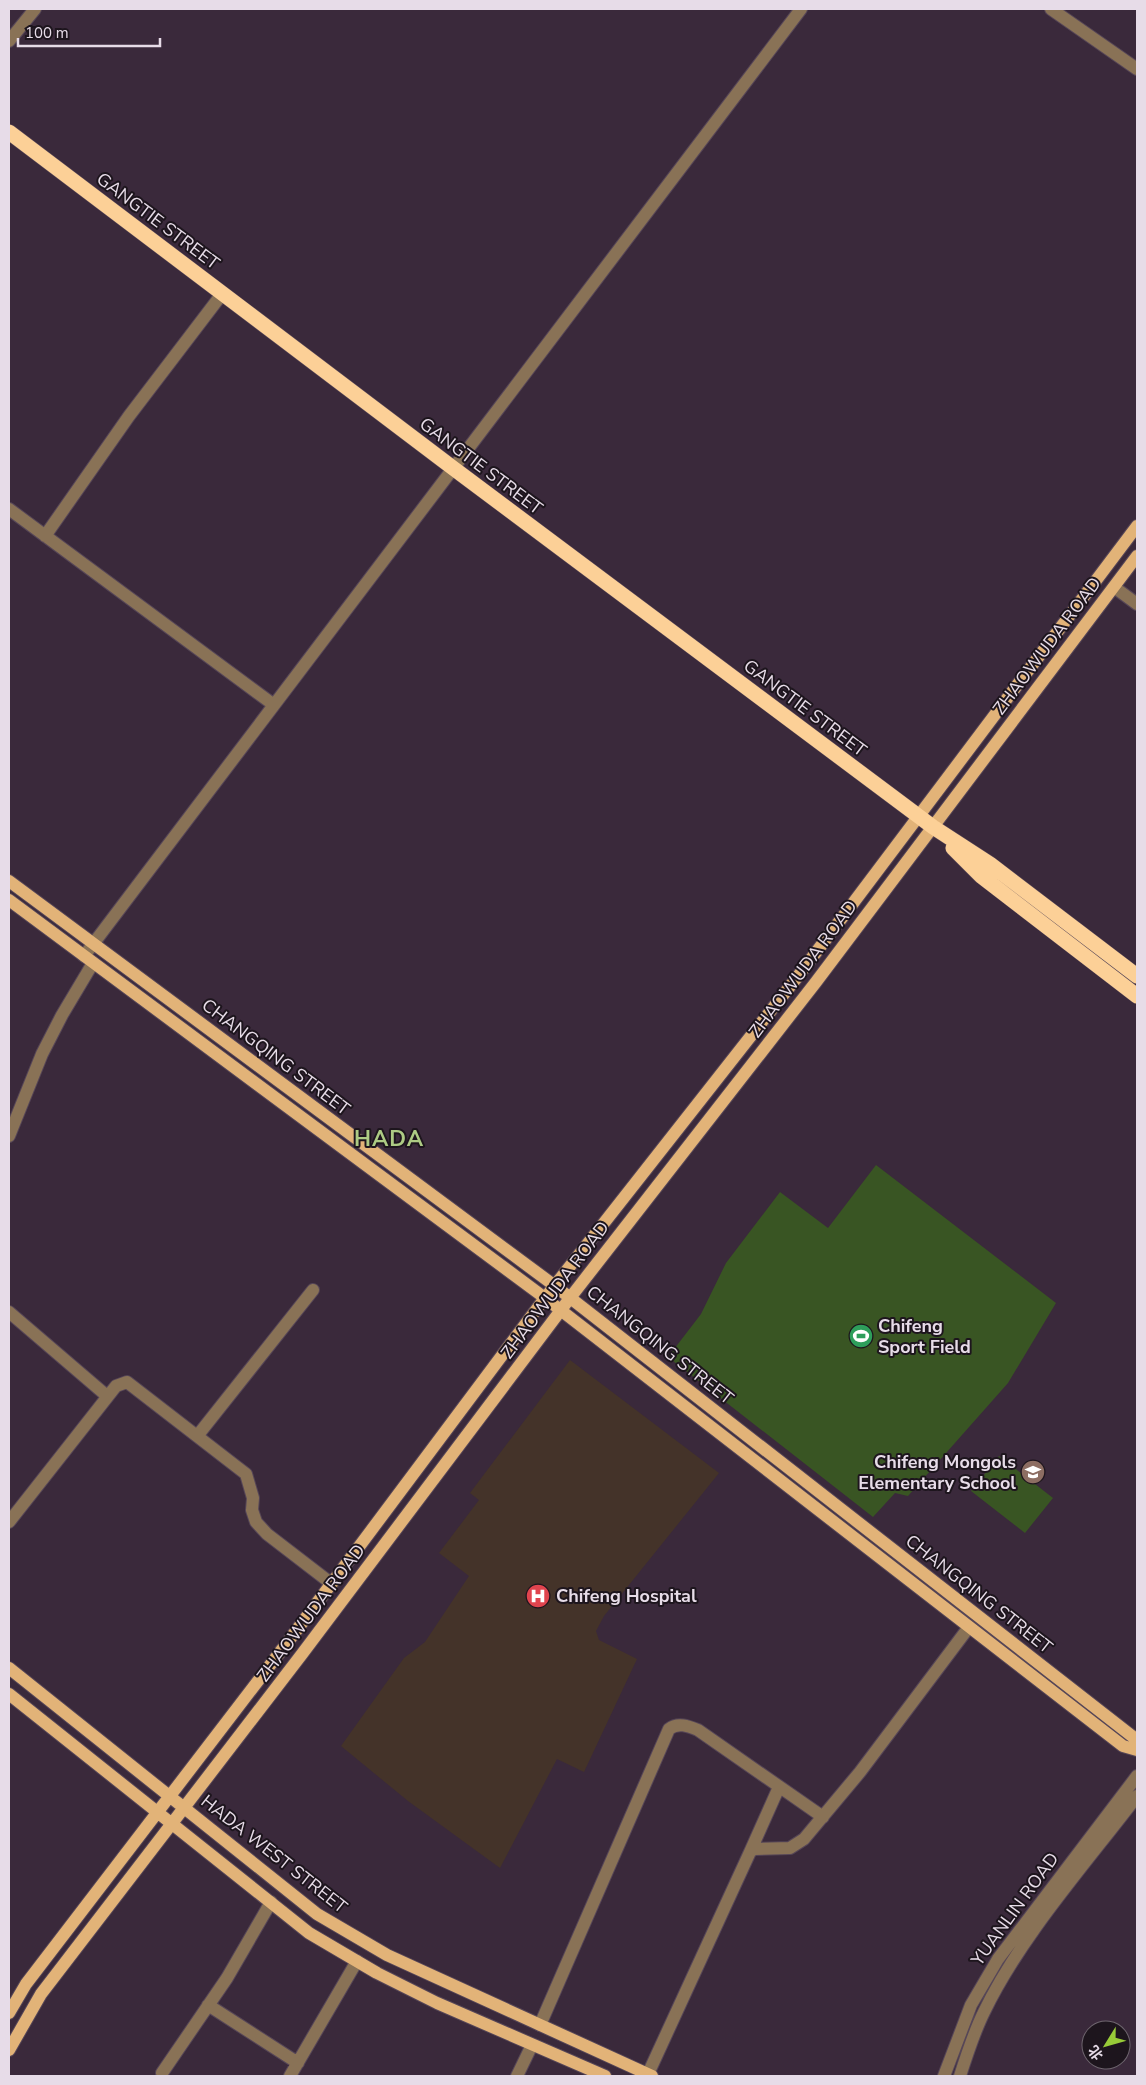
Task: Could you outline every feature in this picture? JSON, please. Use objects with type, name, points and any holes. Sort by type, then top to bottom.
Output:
[{"type":"highway","name":"GANGTIE STREET","points":[[9,132],[453,468],[918,816],[990,864],[1137,976]]},
{"type":"highway","name":"GANGTIE STREET","points":[[933,827],[981,876],[1137,996]]},
{"type":"main road","name":"ZHAOWUDA ROAD","points":[[9,2013],[26,1984],[332,1584],[545,1298],[802,971],[1137,526]]},
{"type":"main road","name":"ZHAOWUDA ROAD","points":[[9,2050],[41,1994],[570,1298],[816,982],[1137,556]]},
{"type":"main road","name":"CHANGQING STREET","points":[[9,881],[555,1286],[1137,1740]]},
{"type":"main road","name":"CHANGQING STREET","points":[[9,900],[561,1310],[1123,1746],[1137,1750]]},
{"type":"main road","name":"HADA WEST STREET","points":[[9,1668],[317,1914],[387,1955],[650,2075]]},
{"type":"main road","points":[[9,1694],[309,1933],[357,1961],[437,2003],[605,2076]]},
{"type":"street","points":[[9,41],[36,9]]},
{"type":"street","points":[[9,1136],[42,1054],[89,959],[93,943],[801,9]]},
{"type":"street","points":[[1051,9],[1137,68]]},
{"type":"street","points":[[45,536],[129,416],[222,294]]},
{"type":"street","points":[[9,509],[274,705]]},
{"type":"street","points":[[1114,587],[1137,604]]},
{"type":"street","points":[[198,1435],[313,1290]]},
{"type":"street","points":[[9,1312],[107,1396]]},
{"type":"street","points":[[9,1522],[107,1396],[116,1386],[127,1382],[246,1474],[253,1498],[252,1510],[256,1522],[267,1534],[332,1584]]},
{"type":"street","points":[[750,1852],[754,1848],[790,1848],[804,1839],[860,1772],[970,1627]]},
{"type":"street","points":[[540,2025],[669,1729],[674,1725],[687,1726],[698,1730],[823,1817]]},
{"type":"street","name":"YUANLIN ROAD","points":[[944,2076],[971,2005],[998,1959],[1137,1776]]},
{"type":"street","points":[[650,2075],[779,1787]]},
{"type":"street","name":"YUANLIN ROAD","points":[[960,2076],[983,2013],[1006,1972],[1028,1938],[1137,1796]]},
{"type":"street","points":[[162,2073],[227,1978],[271,1902]]},
{"type":"street","points":[[290,2076],[357,1961]]},
{"type":"street","points":[[208,2005],[298,2063]]},
{"type":"street","points":[[517,2076],[532,2044]]},
{"type":"shaded area","name":"Chifeng Hospital","points":[[570,1360],[719,1473],[604,1616],[596,1631],[599,1640],[637,1659],[584,1772],[557,1759],[500,1868],[408,1801],[341,1746],[404,1658],[425,1642],[469,1576],[439,1553],[479,1500],[470,1493]]},
{"type":"green space","name":"Chifeng Sport Field","points":[[876,1165],[1056,1303],[1008,1383],[908,1496],[895,1493],[873,1517],[668,1357],[701,1314],[726,1263],[780,1192],[828,1228]]},
{"type":"green space","points":[[999,1456],[1053,1498],[1025,1533],[971,1491]]},
{"type":"place","name":"Chifeng Sport Field","points":[[861,1336]]},
{"type":"place","name":"Chifeng Mongols Elementary School","points":[[1033,1472]]},
{"type":"place","name":"Chifeng Hospital","points":[[538,1596]]},
{"type":"district","name":"HADA","points":[[389,1138]]}]
